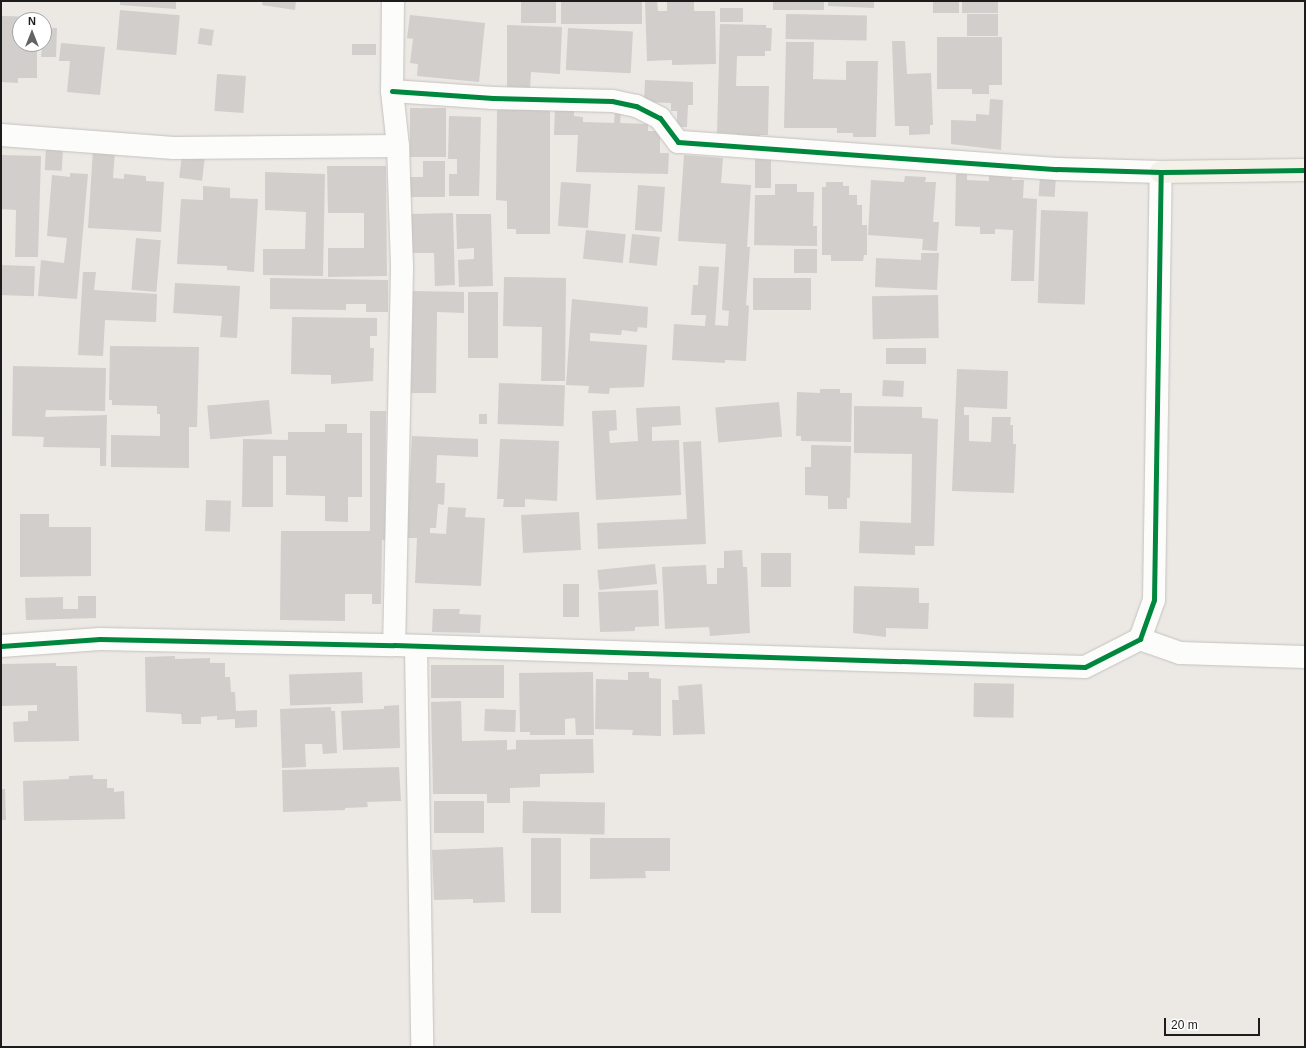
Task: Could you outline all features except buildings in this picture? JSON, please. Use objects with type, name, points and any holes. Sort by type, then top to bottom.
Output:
[{"type":"street","points":[[392,1],[392,91],[398,146],[402,269],[394,645]]},
{"type":"street","points":[[392,91],[493,98],[612,101],[636,106],[660,118],[678,142],[1057,169],[1161,172],[1305,170]]},
{"type":"street","points":[[1,135],[174,148],[398,146]]},
{"type":"street","points":[[1,646],[100,639],[394,645],[1084,667],[1140,639],[1154,600],[1161,172]]},
{"type":"street","points":[[1140,639],[1180,653],[1305,657]]},
{"type":"street","points":[[416,646],[422,1047]]},
{"type":"cycle path","points":[[392,91],[493,98],[612,101],[636,106],[660,118],[678,142],[1057,169],[1161,172],[1305,170]]},
{"type":"cycle path","points":[[1,646],[100,639],[394,645],[1085,667],[1140,639],[1154,600],[1161,172]]}]
